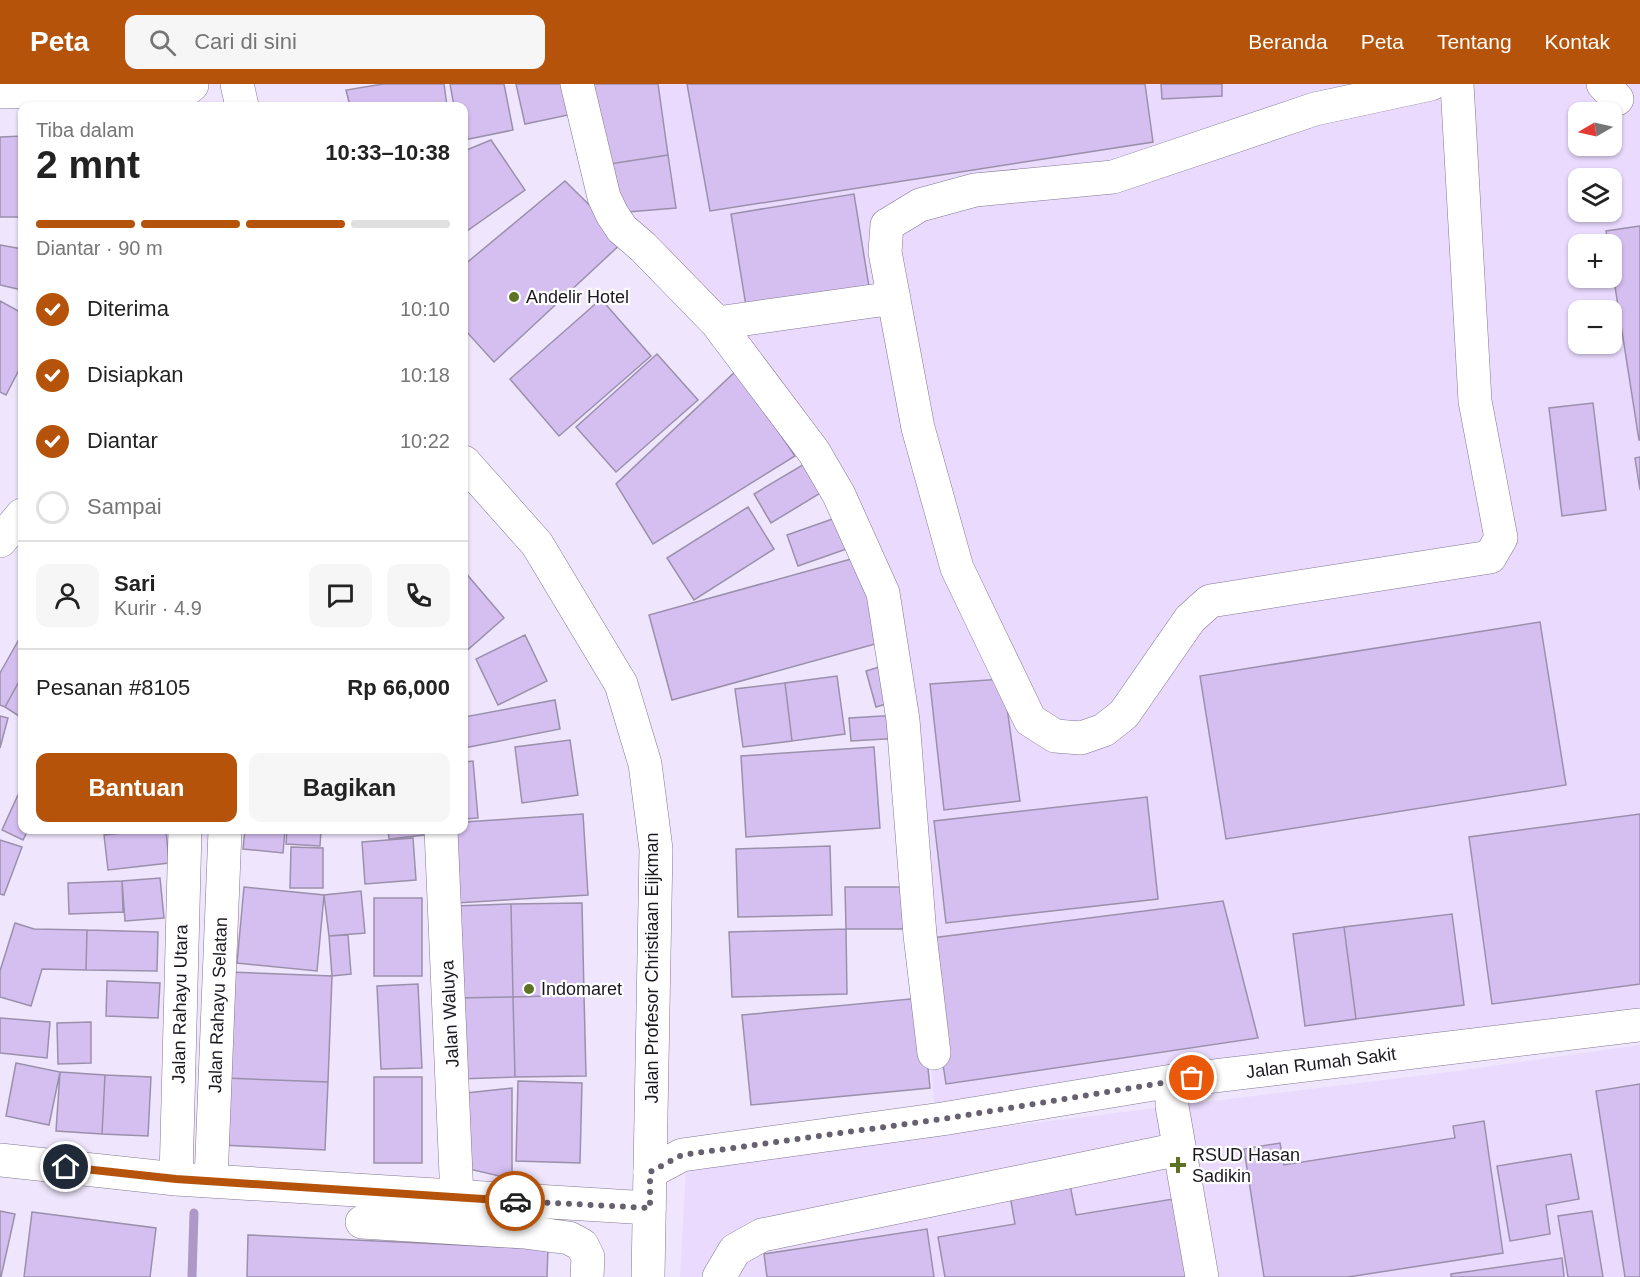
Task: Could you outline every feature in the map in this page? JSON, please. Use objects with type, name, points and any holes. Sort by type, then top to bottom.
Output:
[{"type":"street","points":[[0,92],[128,87],[137,98],[166,97],[178,96],[191,84],[199,84]]},
{"type":"street","points":[[237,84],[241,102]]},
{"type":"street","points":[[577,84],[604,197],[612,214],[622,228],[717,323],[814,452],[839,495],[883,593],[903,720],[920,935],[934,1053]]},
{"type":"street","points":[[1431,84],[1315,109],[1113,177],[975,190],[920,205],[887,225],[885,252],[918,428],[957,568],[1030,720],[1055,736],[1082,738],[1104,730],[1124,714],[1190,619],[1210,601],[1490,557],[1501,538],[1475,401],[1457,84]]},
{"type":"street","points":[[717,323],[894,298]]},
{"type":"street","name":"Jalan Profesor Christiaan Eijkman","points":[[468,466],[537,544],[621,684],[645,764],[656,849],[648,1277]]},
{"type":"street","points":[[0,541],[18,520]]},
{"type":"street","name":"Jalan Rahayu Utara","points":[[176,1179],[185,834]]},
{"type":"street","name":"Jalan Rahayu Selatan","points":[[211,1181],[225,834]]},
{"type":"street","name":"Jalan Waluya","points":[[441,834],[457,1198]]},
{"type":"street","name":"Jalan Rumah Sakit","points":[[650,1172],[682,1155],[942,1119],[1172,1081],[1640,1025]]},
{"type":"street","points":[[1172,1081],[1172,1106],[1202,1277]]},
{"type":"street","points":[[719,1277],[735,1250],[762,1235],[1179,1149]]},
{"type":"street","points":[[0,1160],[176,1179],[457,1198],[650,1208]]},
{"type":"street","points":[[362,1222],[524,1232],[569,1238],[582,1245],[588,1257],[587,1277]]},
{"type":"shaded area","points":[[577,84],[1640,84],[1640,1024],[936,1125],[912,817],[890,620],[842,521],[736,355],[618,233]]},
{"type":"shaded area","name":"RSUD Hasan Sadikin","points":[[1640,1045],[1640,1277],[680,1277],[686,1171],[823,1149],[1457,1071]]},
{"type":"building","points":[[383,84],[444,84],[446,102],[349,102],[346,90]]},
{"type":"building","points":[[450,84],[504,84],[513,130],[468,139],[468,102],[453,102]]},
{"type":"building","points":[[516,84],[567,84],[573,114],[525,124]]},
{"type":"building","points":[[591,84],[658,84],[668,155],[603,165]]},
{"type":"building","points":[[687,84],[1145,84],[1153,142],[710,211]]},
{"type":"building","points":[[1161,84],[1222,84],[1222,96],[1162,99]]},
{"type":"building","points":[[18,136],[18,217],[0,217],[0,137]]},
{"type":"building","points":[[491,140],[525,190],[468,230],[468,149]]},
{"type":"building","points":[[668,155],[676,208],[615,213],[603,165]]},
{"type":"building","name":"Andelir Hotel","points":[[565,181],[625,240],[494,362],[468,333],[468,262]]},
{"type":"building","points":[[854,194],[870,293],[747,312],[731,214]]},
{"type":"building","points":[[1640,226],[1640,440],[1622,331],[1622,300],[1617,300],[1615,288],[1622,288],[1622,234],[1606,234],[1606,231]]},
{"type":"building","points":[[0,245],[18,248],[18,289],[0,285]]},
{"type":"building","points":[[601,299],[651,356],[559,436],[510,379]]},
{"type":"building","points":[[0,301],[18,311],[18,372],[6,395],[0,392]]},
{"type":"building","points":[[657,354],[698,400],[616,472],[576,427]]},
{"type":"building","points":[[737,370],[795,456],[653,544],[616,484]]},
{"type":"building","points":[[1593,403],[1606,510],[1562,516],[1549,408]]},
{"type":"building","points":[[816,457],[832,486],[771,523],[754,494]]},
{"type":"building","points":[[1640,457],[1640,490],[1635,458]]},
{"type":"building","points":[[748,507],[774,549],[694,600],[667,558]]},
{"type":"building","points":[[841,516],[852,547],[798,566],[787,535]]},
{"type":"building","points":[[862,556],[886,641],[672,700],[649,615]]},
{"type":"building","points":[[468,576],[504,618],[468,650]]},
{"type":"building","points":[[1540,622],[1566,785],[1226,839],[1200,676]]},
{"type":"building","points":[[525,635],[547,681],[498,705],[476,659]]},
{"type":"building","points":[[18,641],[18,683],[5,707],[0,705],[0,673]]},
{"type":"building","points":[[886,665],[896,701],[876,707],[866,671]]},
{"type":"building","points":[[837,676],[845,734],[792,741],[785,683]]},
{"type":"building","points":[[1003,679],[1020,801],[944,810],[930,684]]},
{"type":"building","points":[[18,683],[18,715],[5,707]]},
{"type":"building","points":[[785,683],[792,741],[743,747],[735,689]]},
{"type":"building","points":[[555,700],[560,729],[468,747],[468,716]]},
{"type":"building","points":[[899,715],[902,738],[851,741],[849,718]]},
{"type":"building","points":[[0,716],[8,718],[0,748]]},
{"type":"building","points":[[570,740],[578,795],[522,803],[515,747]]},
{"type":"building","points":[[874,747],[880,828],[746,837],[741,756]]},
{"type":"building","points":[[473,761],[478,818],[468,819],[468,762]]},
{"type":"building","points":[[18,795],[18,834],[26,834],[23,840],[2,830]]},
{"type":"building","points":[[1147,797],[1158,899],[946,923],[934,821]]},
{"type":"building","points":[[583,814],[588,895],[456,903],[451,834],[468,834],[468,822]]},
{"type":"building","points":[[1640,814],[1640,984],[1492,1004],[1469,837]]},
{"type":"building","points":[[166,834],[169,863],[108,870],[104,835]]},
{"type":"building","points":[[245,834],[285,834],[283,853],[243,849]]},
{"type":"building","points":[[287,834],[321,834],[320,846],[286,844]]},
{"type":"building","points":[[388,834],[424,834],[424,835],[389,839]]},
{"type":"building","points":[[413,838],[416,880],[365,884],[362,842]]},
{"type":"building","points":[[0,840],[22,847],[4,895],[0,894]]},
{"type":"building","points":[[830,846],[832,915],[738,917],[736,849]]},
{"type":"building","points":[[291,847],[323,848],[323,888],[290,888]]},
{"type":"building","points":[[160,878],[164,918],[125,921],[122,881]]},
{"type":"building","points":[[122,881],[123,912],[69,914],[68,883]]},
{"type":"building","points":[[244,887],[324,895],[317,971],[237,963]]},
{"type":"building","points":[[845,887],[905,887],[906,929],[846,929]]},
{"type":"building","points":[[361,891],[365,933],[329,936],[324,895]]},
{"type":"building","points":[[374,898],[422,898],[422,976],[374,976]]},
{"type":"building","points":[[1223,901],[1258,1038],[946,1084],[924,939]]},
{"type":"building","points":[[582,903],[584,995],[513,997],[511,904]]},
{"type":"building","points":[[511,904],[513,997],[457,998],[455,906]]},
{"type":"building","points":[[1452,914],[1464,1005],[1356,1019],[1344,927]]},
{"type":"building","points":[[15,923],[34,929],[87,930],[86,970],[42,969],[31,1006],[0,997],[0,971]]},
{"type":"building","points":[[1344,927],[1356,1019],[1305,1026],[1293,934]]},
{"type":"building","points":[[846,929],[847,994],[732,997],[729,932]]},
{"type":"building","points":[[87,930],[158,932],[157,971],[86,970]]},
{"type":"building","points":[[348,935],[351,974],[332,976],[329,936]]},
{"type":"building","points":[[229,972],[332,976],[328,1082],[225,1078]]},
{"type":"building","points":[[107,981],[160,983],[158,1018],[106,1016]]},
{"type":"building","points":[[418,984],[422,1068],[381,1069],[377,986]]},
{"type":"building","points":[[584,995],[586,1076],[515,1077],[513,997]]},
{"type":"building","points":[[513,997],[515,1077],[459,1079],[457,998]]},
{"type":"building","points":[[921,998],[930,1088],[751,1105],[742,1015]]},
{"type":"building","points":[[0,1018],[50,1022],[47,1058],[0,1053]]},
{"type":"building","points":[[91,1022],[91,1063],[58,1064],[57,1023]]},
{"type":"building","points":[[16,1063],[60,1072],[49,1125],[6,1116]]},
{"type":"building","points":[[60,1072],[105,1075],[102,1134],[56,1131]]},
{"type":"building","points":[[105,1075],[151,1077],[148,1136],[102,1134]]},
{"type":"building","points":[[374,1077],[422,1077],[422,1163],[374,1163]]},
{"type":"building","points":[[225,1078],[328,1082],[325,1150],[222,1145]]},
{"type":"building","points":[[518,1081],[582,1083],[580,1163],[516,1161]]},
{"type":"building","points":[[1640,1084],[1640,1277],[1625,1277],[1596,1091]]},
{"type":"building","points":[[512,1088],[512,1179],[469,1169],[457,1094]]},
{"type":"building","points":[[1484,1121],[1503,1253],[1348,1277],[1264,1277],[1244,1149],[1280,1143],[1284,1165],[1455,1138],[1453,1126]]},
{"type":"building","points":[[1571,1154],[1579,1199],[1546,1205],[1550,1234],[1510,1241],[1497,1166]]},
{"type":"building","points":[[1069,1180],[1076,1215],[1173,1199],[1186,1277],[945,1277],[938,1237],[1015,1224],[1009,1190]]},
{"type":"building","points":[[0,1211],[15,1214],[1,1277],[0,1277]]},
{"type":"building","points":[[1592,1211],[1603,1277],[1568,1277],[1558,1216]]},
{"type":"building","points":[[32,1212],[156,1228],[150,1277],[24,1277]]},
{"type":"building","points":[[927,1229],[934,1277],[767,1277],[764,1254]]},
{"type":"building","points":[[248,1235],[548,1249],[547,1277],[247,1277]]},
{"type":"building","points":[[1562,1258],[1564,1277],[1451,1277],[1451,1274]]},
{"type":"waterway","points":[[192,1277],[194,1213]]},
{"type":"way so far","points":[[515,1201],[650,1208],[650,1172],[682,1155],[942,1119],[1192,1078]]},
{"type":"place","name":"Andelir Hotel","points":[[514,297]]},
{"type":"place","name":"Indomaret","points":[[529,989]]},
{"type":"place","name":"RSUD Hasan Sadikin","points":[[1178,1165]]},
{"type":"route","points":[[66,1167],[176,1179],[515,1201]]}]
